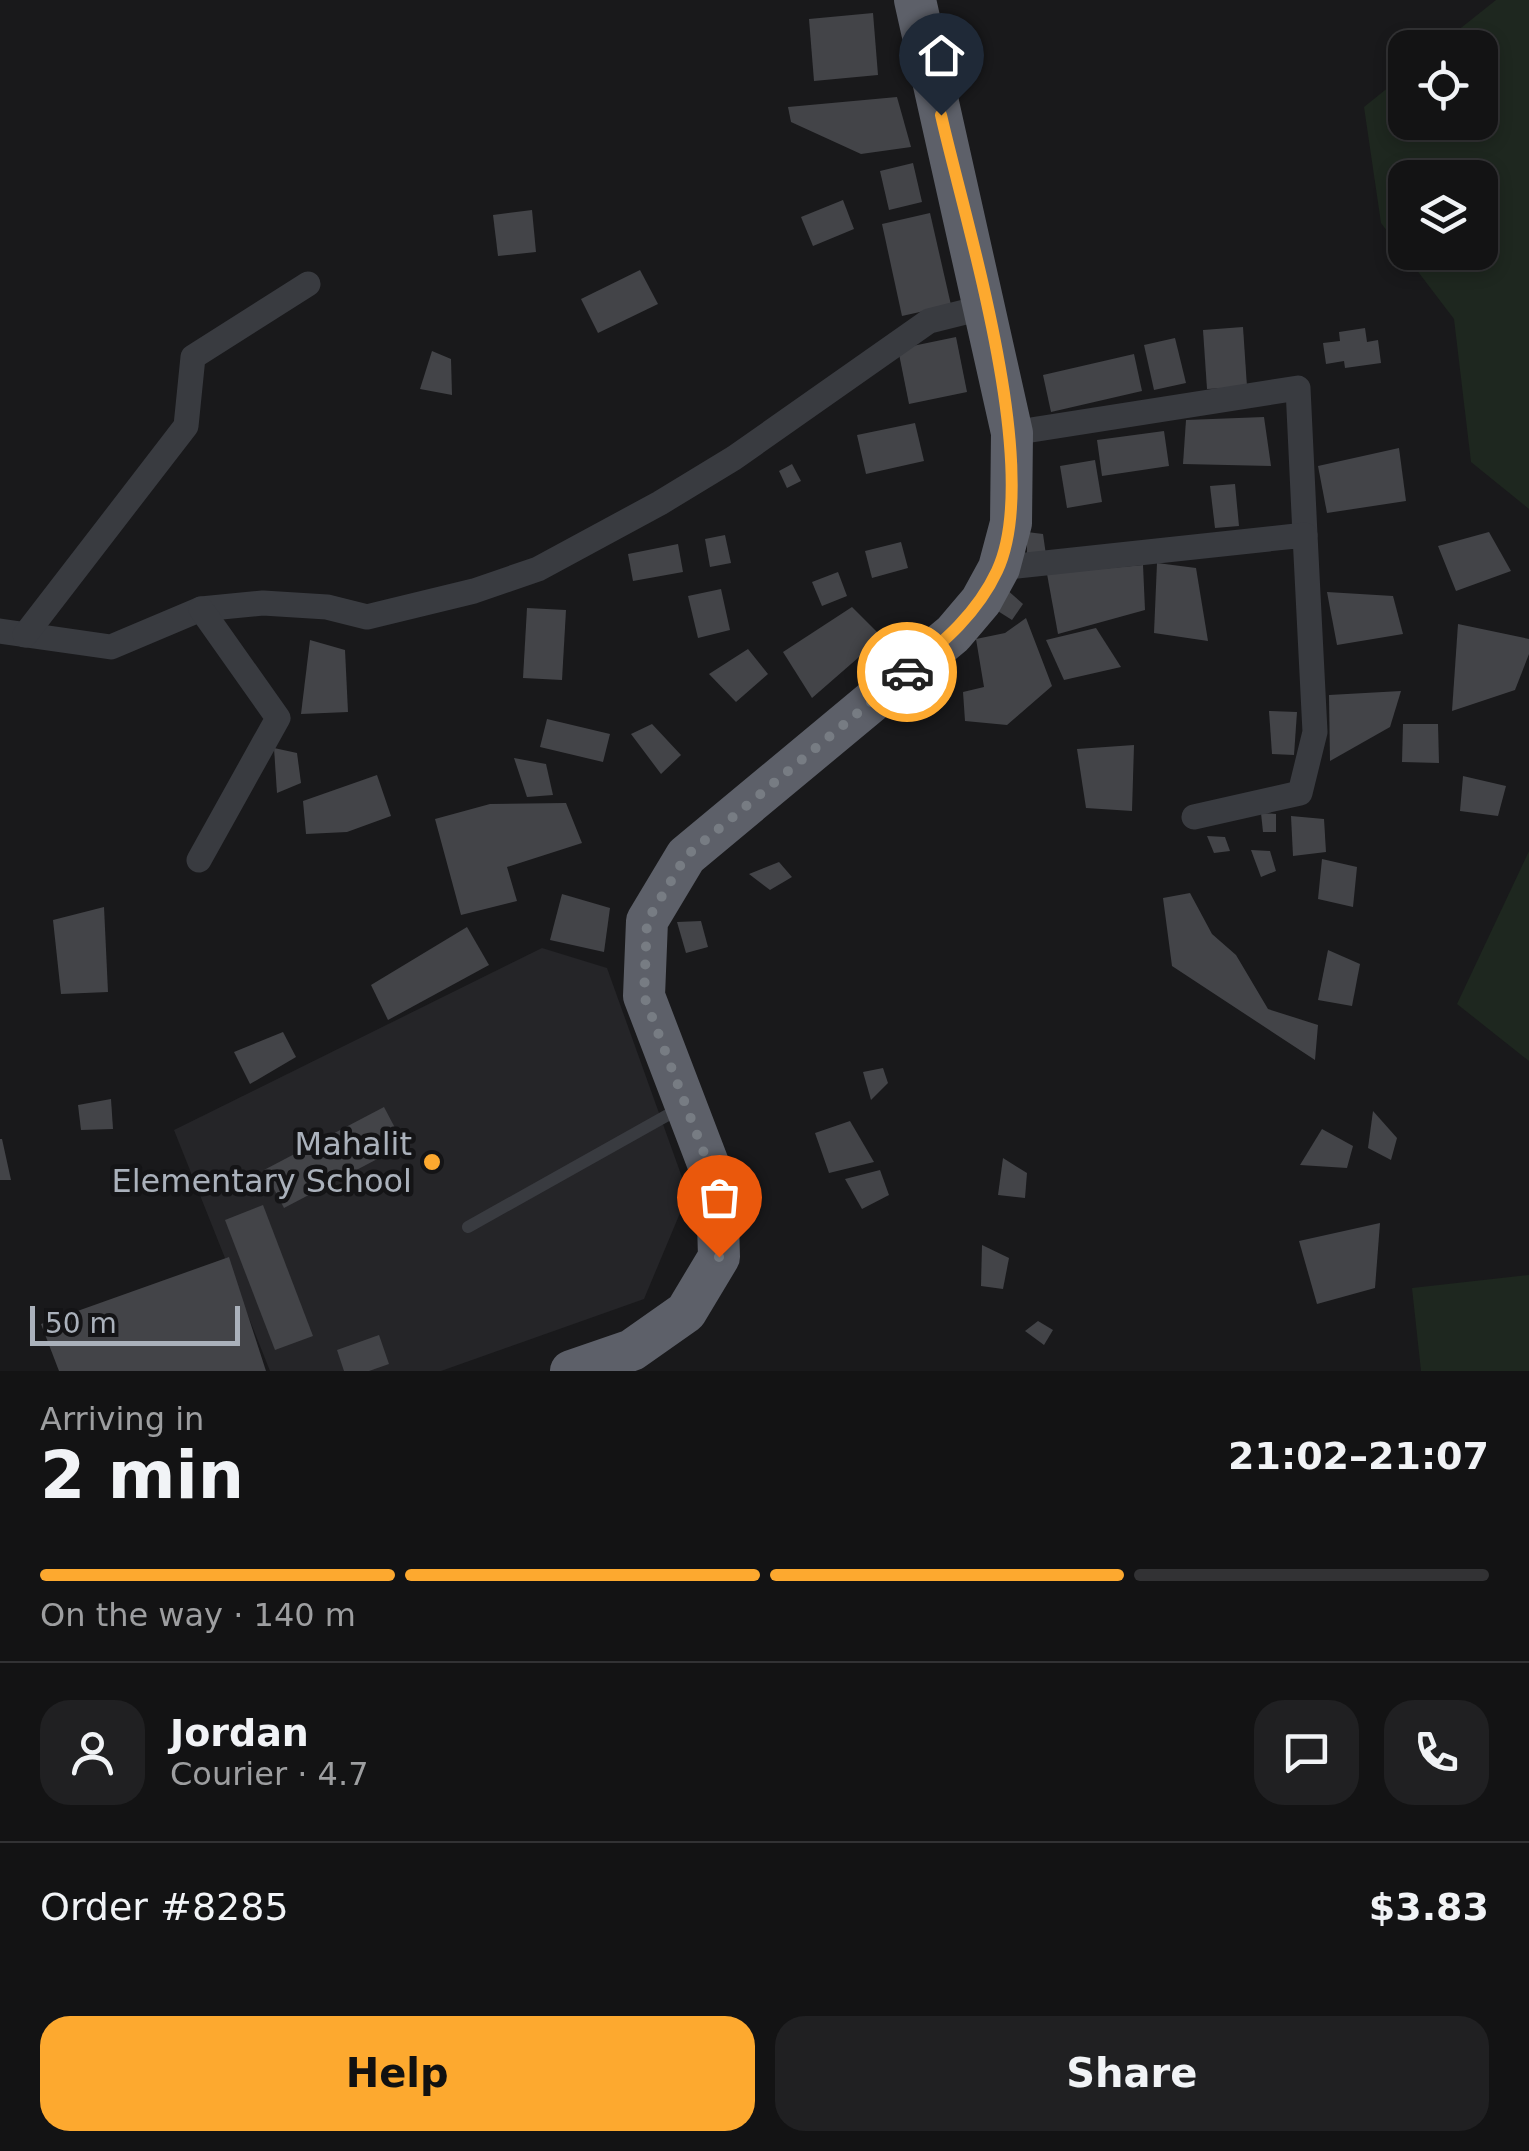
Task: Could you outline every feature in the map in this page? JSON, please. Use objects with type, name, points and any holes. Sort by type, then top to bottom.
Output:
[{"type":"highway","points":[[571,1371],[632,1350],[686,1312],[719,1257],[717,1187],[644,996],[647,921],[686,856],[954,634],[981,601],[999,568],[1010,522],[1012,433],[915,0]]},
{"type":"street","points":[[12,633],[186,426],[194,357],[308,284]]},
{"type":"street","points":[[12,633],[111,646],[201,610],[263,603],[328,607],[366,617],[538,570],[734,458],[930,321],[985,307]]},
{"type":"street","points":[[1012,433],[1298,388],[1316,732],[1300,792],[1194,816]]},
{"type":"street","points":[[999,568],[1305,535]]},
{"type":"street","points":[[199,860],[278,718],[201,610]]},
{"type":"lane","points":[[468,1227],[684,1106]]},
{"type":"shaded area","points":[[1496,0],[1529,0],[1529,509],[1471,462],[1454,319],[1417,270],[1498,270],[1498,160],[1388,160],[1388,232],[1381,223],[1364,107],[1388,88],[1388,140],[1498,140],[1498,30],[1458,30]]},
{"type":"shaded area","points":[[1529,851],[1529,1061],[1457,1004]]},
{"type":"shaded area","name":"Mahalit Elementary School","points":[[542,948],[607,968],[688,1194],[644,1299],[441,1371],[270,1371],[174,1130]]},
{"type":"shaded area","points":[[1529,1275],[1529,1371],[1421,1371],[1412,1288]]},
{"type":"building","points":[[873,13],[878,75],[814,81],[809,19]]},
{"type":"building","points":[[897,97],[911,147],[861,154],[791,122],[788,107]]},
{"type":"building","points":[[913,163],[922,202],[889,210],[880,171]]},
{"type":"building","points":[[843,200],[854,229],[813,246],[801,217]]},
{"type":"building","points":[[532,210],[536,252],[498,256],[493,215]]},
{"type":"building","points":[[930,213],[951,305],[902,316],[882,224]]},
{"type":"building","points":[[640,270],[658,304],[598,333],[581,299]]},
{"type":"building","points":[[1243,327],[1247,387],[1207,389],[1203,330]]},
{"type":"building","points":[[1365,328],[1367,342],[1378,340],[1381,363],[1345,368],[1344,361],[1326,364],[1323,343],[1340,341],[1339,332]]},
{"type":"building","points":[[956,337],[967,392],[909,404],[898,349]]},
{"type":"building","points":[[1175,338],[1186,383],[1154,390],[1144,345]]},
{"type":"building","points":[[432,351],[451,359],[452,395],[420,389]]},
{"type":"building","points":[[1134,354],[1142,391],[1051,412],[1043,375]]},
{"type":"building","points":[[1264,417],[1271,466],[1183,464],[1186,420]]},
{"type":"building","points":[[915,423],[924,461],[866,474],[857,435]]},
{"type":"building","points":[[1164,431],[1169,466],[1102,476],[1097,440]]},
{"type":"building","points":[[1399,448],[1406,501],[1327,513],[1318,466]]},
{"type":"building","points":[[1095,460],[1102,502],[1067,508],[1060,466]]},
{"type":"building","points":[[792,464],[801,481],[787,488],[779,471]]},
{"type":"building","points":[[1235,484],[1239,526],[1215,528],[1210,486]]},
{"type":"building","points":[[1027,532],[1043,534],[1046,555],[1027,557]]},
{"type":"building","points":[[1489,532],[1511,571],[1456,591],[1438,546]]},
{"type":"building","points":[[725,535],[731,563],[710,567],[705,539]]},
{"type":"building","points":[[901,542],[908,568],[872,578],[865,551]]},
{"type":"building","points":[[678,544],[683,572],[633,581],[628,554]]},
{"type":"building","points":[[1157,563],[1196,568],[1208,641],[1154,633]]},
{"type":"building","points":[[1143,565],[1145,610],[1058,634],[1047,574]]},
{"type":"building","points":[[838,572],[847,596],[822,606],[812,582]]},
{"type":"building","points":[[721,589],[730,630],[698,638],[688,596]]},
{"type":"building","points":[[1006,589],[1023,604],[1012,620],[993,608]]},
{"type":"building","points":[[1327,592],[1393,596],[1403,634],[1337,645]]},
{"type":"building","points":[[852,607],[882,637],[812,698],[783,652]]},
{"type":"building","points":[[527,608],[566,610],[562,680],[523,678]]},
{"type":"building","points":[[1026,618],[1052,686],[1007,725],[965,721],[963,692],[984,687],[976,639],[1005,633]]},
{"type":"building","points":[[1458,624],[1529,639],[1529,654],[1515,690],[1452,711]]},
{"type":"building","points":[[1096,628],[1121,667],[1064,680],[1046,640]]},
{"type":"building","points":[[310,640],[345,650],[348,712],[301,714]]},
{"type":"building","points":[[748,649],[768,674],[736,702],[709,674]]},
{"type":"building","points":[[1401,691],[1390,727],[1330,761],[1329,695]]},
{"type":"building","points":[[1269,711],[1297,712],[1294,755],[1272,754]]},
{"type":"building","points":[[547,719],[610,734],[603,762],[540,747]]},
{"type":"building","points":[[652,724],[681,755],[661,774],[631,734]]},
{"type":"building","points":[[1403,724],[1438,724],[1439,763],[1402,762]]},
{"type":"building","points":[[1134,745],[1132,811],[1086,808],[1077,749]]},
{"type":"building","points":[[274,748],[297,753],[301,783],[277,793]]},
{"type":"building","points":[[514,758],[546,764],[553,795],[527,797]]},
{"type":"building","points":[[377,775],[391,816],[347,832],[306,834],[303,801]]},
{"type":"building","points":[[1463,776],[1506,786],[1498,816],[1460,811]]},
{"type":"building","points":[[566,803],[582,843],[507,867],[517,901],[461,915],[435,819],[490,804]]},
{"type":"building","points":[[1261,813],[1276,814],[1276,832],[1263,832]]},
{"type":"building","points":[[1291,816],[1324,819],[1326,852],[1293,856]]},
{"type":"building","points":[[1207,836],[1225,837],[1230,851],[1214,853]]},
{"type":"building","points":[[1251,850],[1270,851],[1276,871],[1261,877]]},
{"type":"building","points":[[1322,859],[1357,867],[1353,907],[1318,899]]},
{"type":"building","points":[[779,862],[792,877],[770,890],[749,874]]},
{"type":"building","points":[[1190,893],[1212,934],[1236,955],[1268,1009],[1318,1025],[1315,1060],[1172,966],[1163,898]]},
{"type":"building","points":[[562,894],[610,908],[604,952],[550,940]]},
{"type":"building","points":[[104,907],[108,992],[61,994],[53,920]]},
{"type":"building","points":[[701,921],[708,947],[686,953],[677,922]]},
{"type":"building","points":[[467,927],[489,965],[388,1020],[371,985]]},
{"type":"building","points":[[1328,950],[1360,964],[1352,1006],[1318,1000]]},
{"type":"building","points":[[283,1032],[296,1057],[250,1084],[234,1052]]},
{"type":"building","points":[[883,1068],[888,1083],[871,1100],[863,1072]]},
{"type":"building","points":[[111,1099],[113,1129],[81,1130],[78,1105]]},
{"type":"building","points":[[384,1107],[404,1145],[284,1208],[264,1170]]},
{"type":"building","points":[[1373,1111],[1397,1138],[1391,1160],[1368,1148]]},
{"type":"building","points":[[850,1121],[874,1162],[829,1173],[815,1133]]},
{"type":"building","points":[[1322,1129],[1353,1146],[1347,1168],[1300,1165]]},
{"type":"building","points":[[2,1139],[11,1180],[0,1180]]},
{"type":"building","points":[[1003,1158],[1027,1173],[1025,1198],[998,1195]]},
{"type":"building","points":[[880,1170],[889,1195],[862,1209],[845,1179]]},
{"type":"building","points":[[263,1205],[313,1336],[275,1350],[225,1220]]},
{"type":"building","points":[[1380,1223],[1375,1288],[1317,1304],[1299,1241]]},
{"type":"building","points":[[982,1245],[1009,1258],[1003,1289],[981,1286]]},
{"type":"building","points":[[229,1257],[266,1371],[59,1371],[41,1324]]},
{"type":"building","points":[[1038,1321],[1053,1330],[1044,1345],[1025,1331]]},
{"type":"building","points":[[379,1335],[389,1364],[369,1371],[344,1371],[337,1350]]},
{"type":"way so far","points":[[719,1257],[717,1187],[644,996],[647,921],[686,856],[907,672]]},
{"type":"place","name":"Mahalit Elementary School","points":[[432,1162]]},
{"type":"route","points":[[907,672],[954,634],[981,601],[999,568],[1010,522],[1012,433],[941,115]]}]
